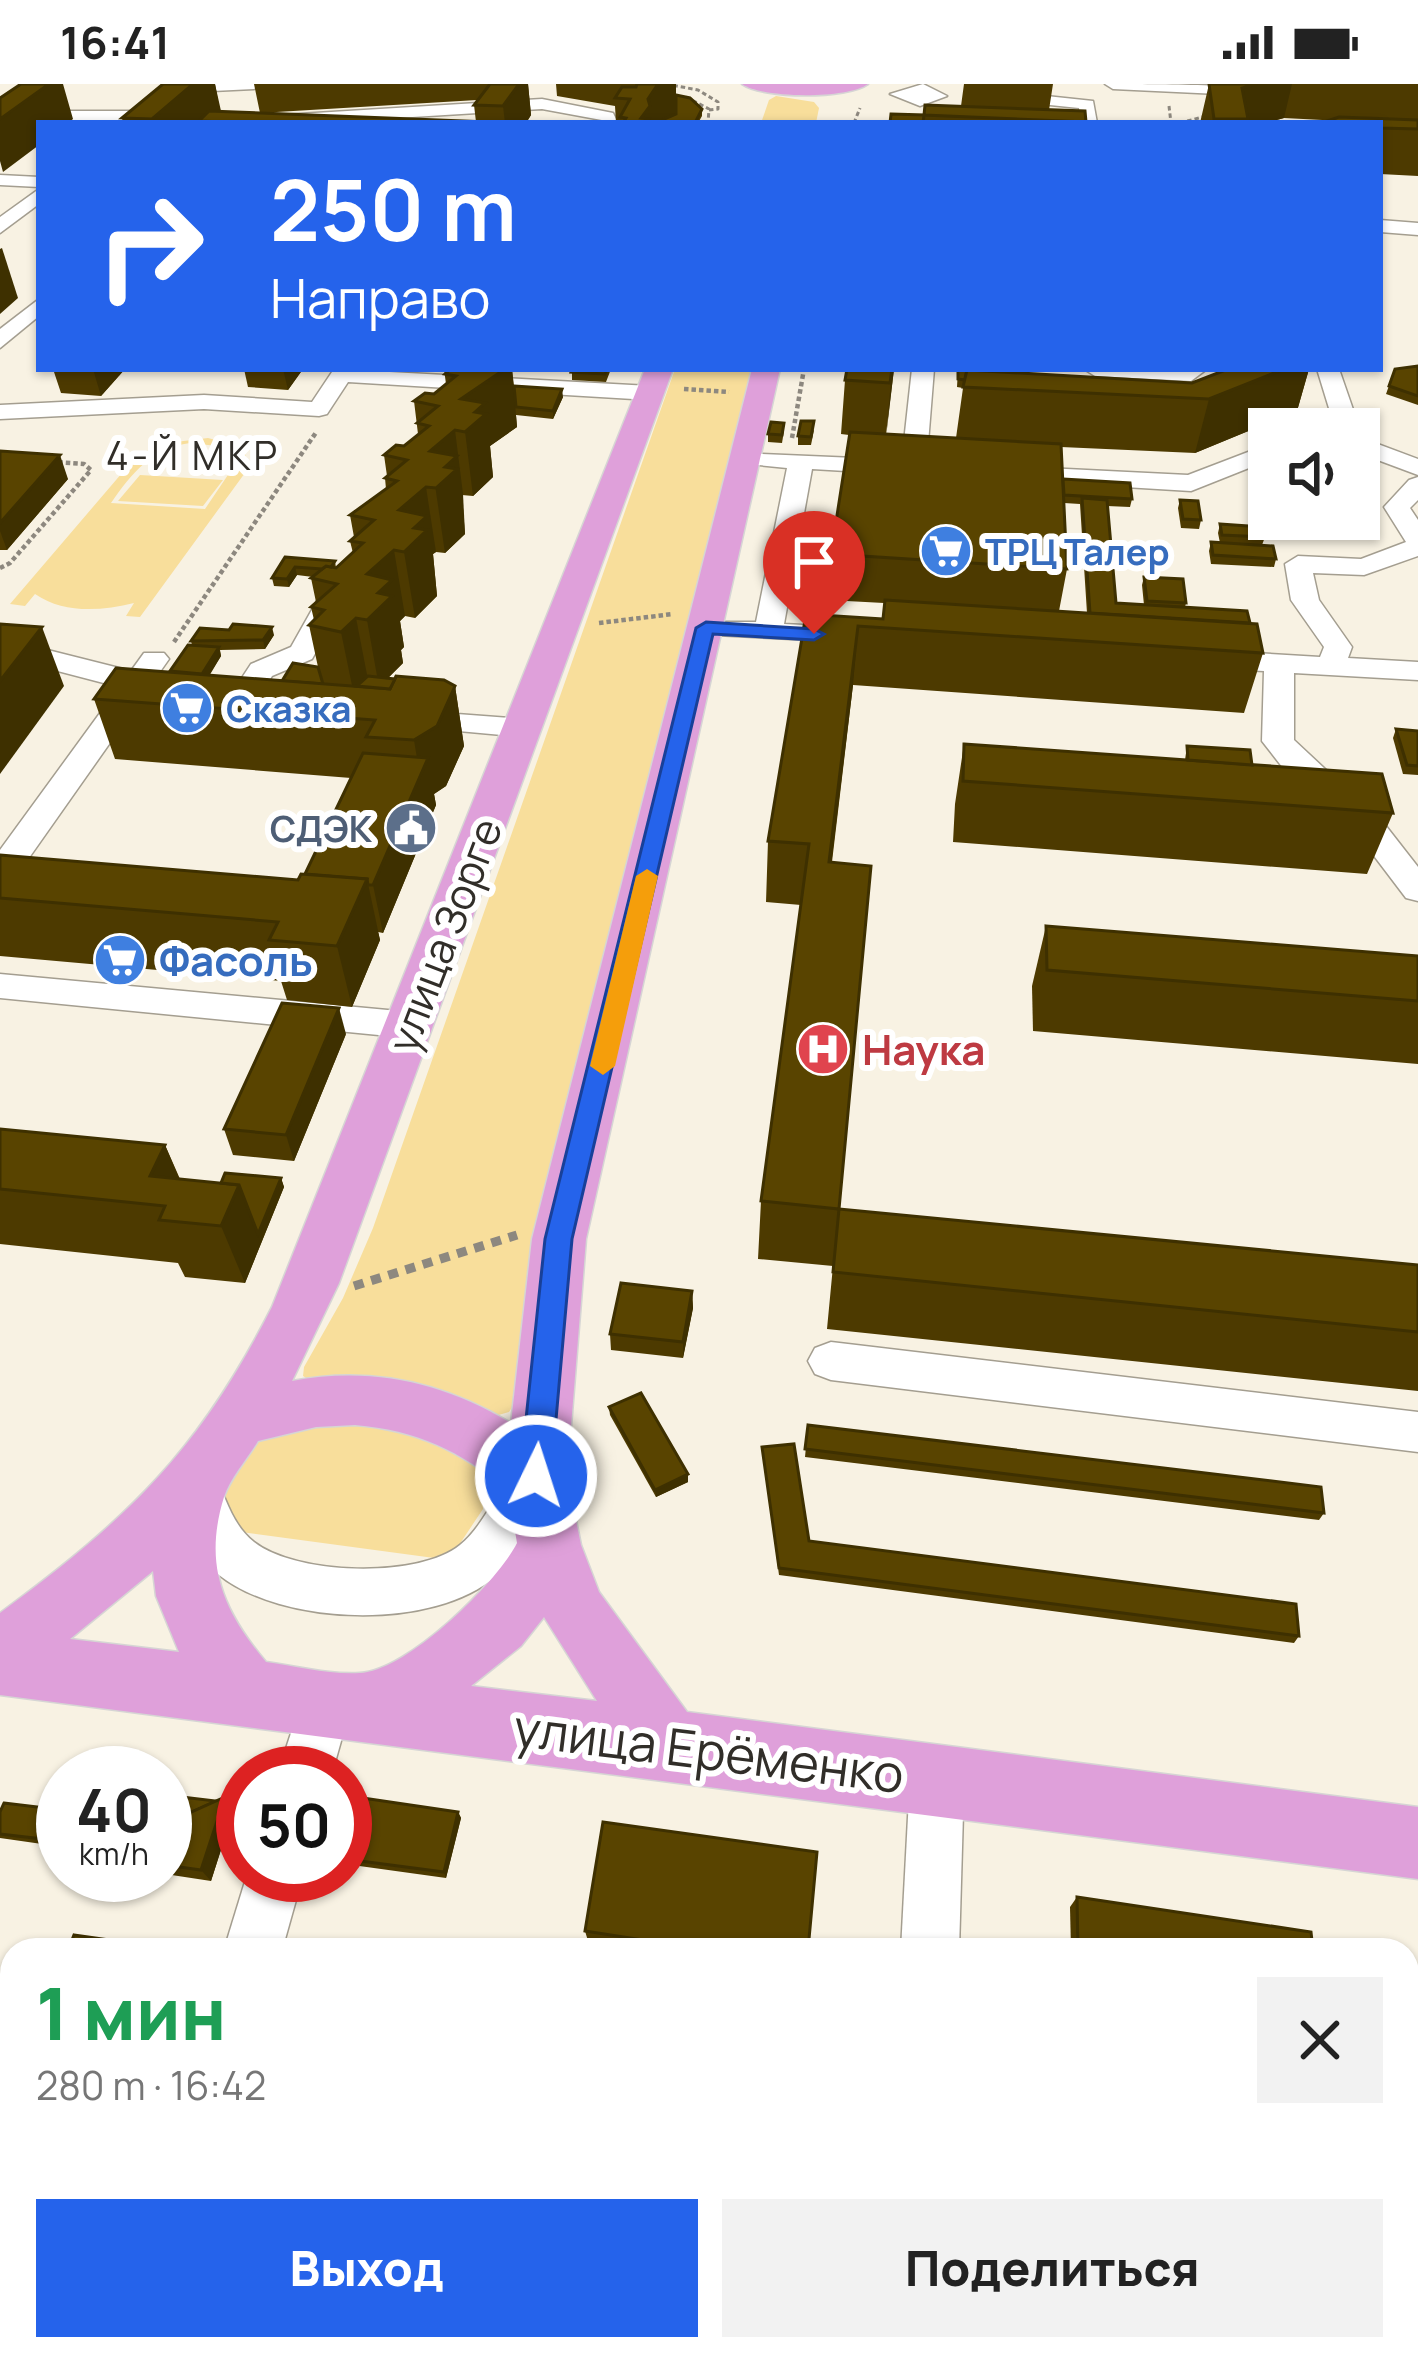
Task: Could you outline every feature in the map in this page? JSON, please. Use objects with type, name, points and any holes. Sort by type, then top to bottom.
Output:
[{"type":"main road","points":[[755,91],[855,85]]},
{"type":"main road","points":[[826,111],[830,99],[855,85]]},
{"type":"main road","points":[[668,1744],[574,1611],[549,1545],[536,1476],[559,1239],[708,619],[779,460],[766,372]]},
{"type":"main road","name":"улица Зорге","points":[[195,1484],[287,1334],[310,1282],[654,381]]},
{"type":"main road","points":[[233,1423],[280,1406],[322,1400],[410,1404],[481,1431],[536,1476]]},
{"type":"main road","points":[[0,1652],[115,1564],[195,1484]]},
{"type":"main road","points":[[195,1484],[183,1542],[189,1606],[208,1646],[247,1691]]},
{"type":"main road","points":[[348,1705],[446,1666],[487,1636],[535,1578],[549,1545]]},
{"type":"main road","name":"улица Ерёменко","points":[[0,1663],[668,1744],[1418,1843]]},
{"type":"street","points":[[1113,84],[1275,91]]},
{"type":"street","points":[[539,102],[569,86]]},
{"type":"street","points":[[0,143],[37,116],[132,119],[168,91],[259,89]]},
{"type":"street","points":[[914,120],[914,112],[944,114],[958,99],[1000,90],[1087,104],[1089,120]]},
{"type":"street","points":[[278,120],[539,102],[608,120]]},
{"type":"street","points":[[4,184],[36,182]]},
{"type":"street","points":[[1,226],[36,197]]},
{"type":"street","points":[[1383,226],[1418,230]]},
{"type":"street","points":[[0,341],[36,308]]},
{"type":"street","points":[[0,412],[142,396],[319,409],[343,372],[445,392],[654,381]]},
{"type":"street","points":[[768,632],[779,460],[926,468],[922,372]]},
{"type":"street","points":[[1153,372],[1193,372]]},
{"type":"street","points":[[1329,372],[1342,408]]},
{"type":"street","points":[[1380,453],[1418,468]]},
{"type":"street","points":[[983,472],[1191,483],[1248,460]]},
{"type":"street","points":[[1330,667],[1338,647],[1305,600],[1298,564],[1364,567],[1418,544],[1397,507],[1418,485]]},
{"type":"street","points":[[290,709],[239,705],[266,667],[302,652],[350,566]]},
{"type":"street","points":[[708,619],[768,632],[884,639]]},
{"type":"street","points":[[0,647],[111,673],[146,671],[192,688],[248,692]]},
{"type":"street","points":[[1186,658],[1418,671]]},
{"type":"street","points":[[1279,664],[1278,741],[1374,833],[1418,890]]},
{"type":"street","points":[[0,874],[146,671]]},
{"type":"street","points":[[376,716],[523,728]]},
{"type":"street","points":[[0,986],[409,1025]]},
{"type":"street","points":[[831,1361],[1418,1432]]},
{"type":"street","points":[[195,1484],[214,1530],[235,1557],[262,1573],[312,1586],[386,1593],[436,1585],[472,1567],[515,1522],[536,1476]]},
{"type":"street","points":[[322,1746],[348,1705]]},
{"type":"street","points":[[930,1938],[937,1779]]},
{"type":"street","points":[[257,1938],[267,1902]]},
{"type":"path","points":[[666,84],[698,90],[718,102]]},
{"type":"path","points":[[659,90],[709,110],[718,110],[718,102]]},
{"type":"path","points":[[701,104],[718,102]]},
{"type":"path","points":[[708,120],[709,110]]},
{"type":"path","points":[[779,460],[803,372]]},
{"type":"path","points":[[146,671],[172,645],[327,417],[319,409]]},
{"type":"path","points":[[0,568],[10,563],[91,470],[84,464],[42,461]]},
{"type":"path","points":[[562,626],[659,619],[684,609],[708,619]]},
{"type":"path","points":[[310,1282],[352,1286],[517,1235],[559,1239]]},
{"type":"shaded area","points":[[776,96],[814,102],[819,108],[817,120],[762,120],[769,100]]},
{"type":"shaded area","points":[[674,372],[755,372],[535,1248],[515,1403],[509,1412],[495,1416],[314,1383],[303,1376],[373,1228]]},
{"type":"shaded area","points":[[208,438],[242,447],[250,466],[140,617],[126,616],[134,603],[83,609],[58,605],[35,594],[25,606],[10,604],[134,459],[159,444]],"holes":[[[190,443],[226,447],[238,460],[205,509],[111,503],[135,472],[164,451]]]},
{"type":"shaded area","points":[[140,475],[223,480],[203,506],[118,501]]},
{"type":"shaded area","points":[[275,1424],[431,1424],[482,1470],[483,1509],[449,1560],[226,1530],[225,1495],[233,1470]]},
{"type":"building","points":[[21,84],[49,84],[0,119],[0,98]]},
{"type":"building","points":[[163,84],[193,84],[152,119],[122,118]]},
{"type":"building","points":[[490,84],[519,84],[503,106],[474,105]]},
{"type":"building","points":[[658,84],[641,118],[648,120],[620,117],[630,99],[615,98],[622,87]]},
{"type":"building","points":[[1209,84],[1257,84],[1242,88],[1248,119],[1214,119]]},
{"type":"building","points":[[676,95],[690,98],[702,109],[696,120],[664,120],[676,114]]},
{"type":"building","points":[[925,105],[1085,111],[1086,120],[1040,120],[924,115]]},
{"type":"building","points":[[209,111],[438,120],[200,120]]},
{"type":"building","points":[[891,114],[924,115],[923,120],[890,120]]},
{"type":"building","points":[[1339,117],[1418,120],[1418,129],[1383,128],[1383,120],[1330,120]]},
{"type":"building","points":[[1418,366],[1418,396],[1389,386],[1395,369]]},
{"type":"building","points":[[501,372],[461,399],[485,403],[475,412],[486,414],[465,432],[455,430],[430,451],[457,456],[445,467],[457,469],[399,510],[427,516],[414,528],[427,530],[404,552],[394,550],[367,574],[392,580],[378,593],[392,596],[367,620],[356,618],[341,632],[309,625],[324,610],[311,607],[337,584],[311,578],[326,566],[336,568],[363,543],[350,541],[374,520],[350,515],[397,481],[385,478],[407,460],[384,455],[429,426],[417,423],[438,406],[414,401],[425,393],[434,394],[456,376],[445,374]]},
{"type":"building","points":[[846,372],[892,372],[890,383],[845,380]]},
{"type":"building","points":[[967,372],[1192,383],[1220,372],[1276,372],[1209,399],[963,387]]},
{"type":"building","points":[[514,386],[562,389],[553,411],[516,407]]},
{"type":"building","points":[[801,421],[814,421],[811,437],[798,436]]},
{"type":"building","points":[[771,422],[784,423],[782,435],[768,434]]},
{"type":"building","name":"ТРЦ Талер","points":[[850,432],[1061,444],[1067,569],[831,554]]},
{"type":"building","points":[[0,451],[60,455],[0,523]]},
{"type":"building","points":[[1063,479],[1130,483],[1132,499],[1064,495]]},
{"type":"building","points":[[1082,498],[1107,500],[1116,603],[1247,611],[1250,623],[1090,613]]},
{"type":"building","points":[[1180,500],[1198,501],[1201,520],[1183,519]]},
{"type":"building","points":[[1220,524],[1248,526],[1248,536],[1222,535]]},
{"type":"building","points":[[1211,542],[1273,546],[1276,559],[1213,555]]},
{"type":"building","points":[[285,557],[335,561],[322,569],[295,567],[287,579],[272,578]]},
{"type":"building","points":[[1144,577],[1183,579],[1186,603],[1147,601]]},
{"type":"building","points":[[885,600],[1257,624],[1263,653],[858,626],[829,862],[871,866],[839,1209],[761,1201],[809,844],[768,841],[806,614],[883,619]]},
{"type":"building","points":[[0,624],[42,627],[0,681]]},
{"type":"building","points":[[233,624],[272,627],[263,640],[191,641],[200,628],[229,630]]},
{"type":"building","points":[[188,645],[219,647],[202,674],[170,671]]},
{"type":"building","points":[[293,663],[318,667],[323,684],[282,681]]},
{"type":"building","points":[[116,668],[390,689],[396,676],[444,680],[455,686],[437,726],[414,740],[366,737],[375,720],[94,699]]},
{"type":"building","points":[[368,676],[395,679],[390,689],[357,686]]},
{"type":"building","points":[[1396,729],[1418,731],[1418,766],[1407,765]]},
{"type":"building","points":[[964,744],[1382,774],[1393,813],[963,781]]},
{"type":"building","points":[[1187,746],[1250,750],[1252,765],[1188,760]]},
{"type":"building","points":[[363,753],[428,758],[373,885],[367,879],[305,874]]},
{"type":"building","points":[[0,855],[298,880],[301,874],[367,879],[337,946],[269,940],[278,922],[0,898]]},
{"type":"building","points":[[1046,926],[1418,956],[1418,1001],[1047,970]]},
{"type":"building","points":[[282,1003],[339,1008],[286,1135],[224,1129]]},
{"type":"building","points":[[0,1129],[165,1145],[150,1176],[239,1185],[221,1226],[159,1220],[165,1206],[0,1189]]},
{"type":"building","points":[[225,1173],[281,1178],[258,1234],[239,1185],[221,1183]]},
{"type":"building","points":[[839,1209],[1418,1265],[1418,1332],[833,1272]]},
{"type":"building","points":[[621,1283],[692,1291],[683,1342],[610,1334]]},
{"type":"building","points":[[641,1393],[688,1474],[655,1490],[609,1407]]},
{"type":"building","points":[[808,1425],[1321,1487],[1324,1513],[805,1449]]},
{"type":"building","points":[[794,1444],[809,1541],[1296,1604],[1299,1636],[779,1568],[762,1447]]},
{"type":"building","points":[[192,1798],[216,1801],[192,1812]]},
{"type":"building","points":[[372,1799],[458,1812],[444,1872],[372,1863]]},
{"type":"building","points":[[216,1801],[216,1824],[201,1870],[192,1869],[192,1812]]},
{"type":"building","points":[[4,1803],[36,1807],[36,1838],[0,1834]]},
{"type":"building","points":[[603,1822],[817,1852],[809,1938],[630,1938],[585,1931]]},
{"type":"building","points":[[1077,1897],[1311,1932],[1312,1938],[1078,1938]]},
{"type":"slow traffic","points":[[603,1066],[647,876]]},
{"type":"place","name":"ТРЦ Талер","points":[[946,551]]},
{"type":"place","name":"Сказка","points":[[187,708]]},
{"type":"place","name":"СДЭК","points":[[411,828]]},
{"type":"place","name":"Фасоль","points":[[120,960]]},
{"type":"place","name":"Наука","points":[[823,1049]]},
{"type":"district","name":"4-Й МКР","points":[[193,455]]},
{"type":"route","points":[[536,1476],[550,1291],[559,1239],[706,628],[814,634]]}]
